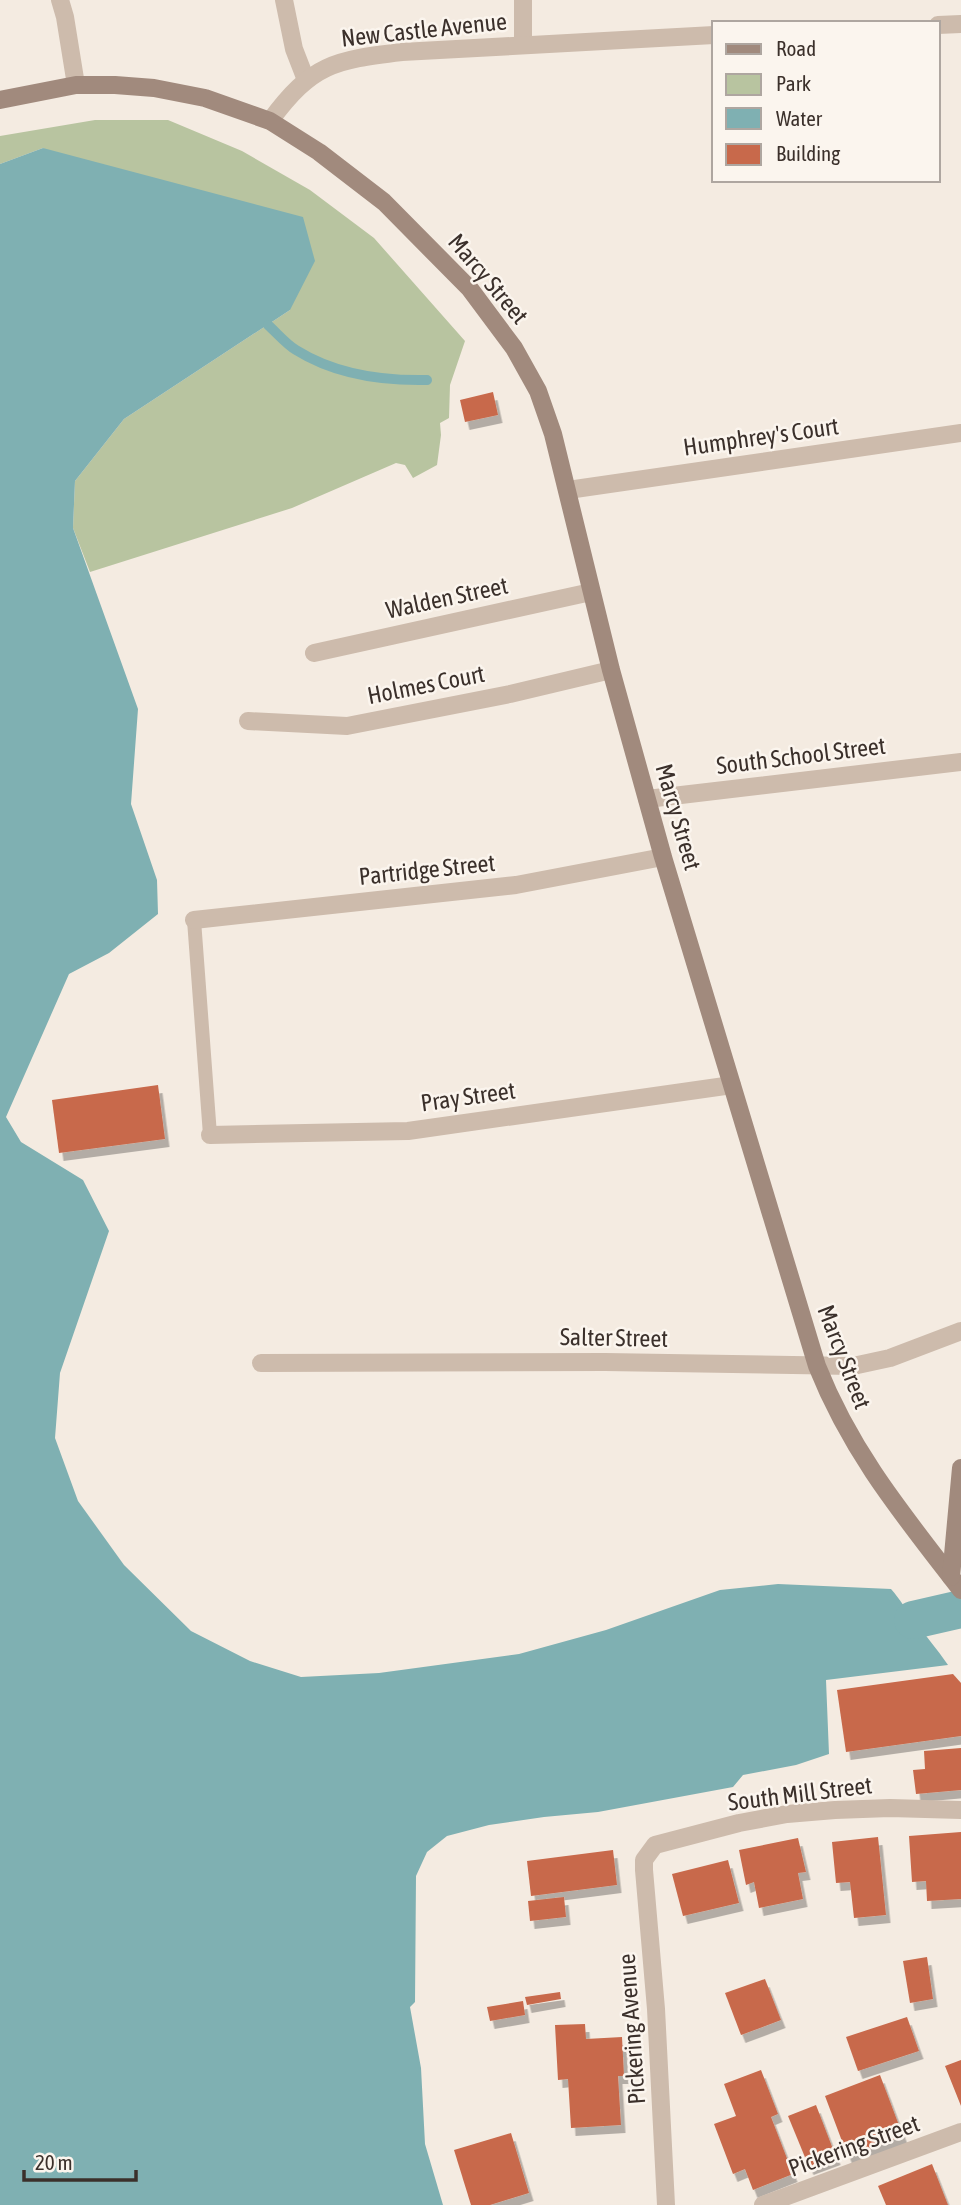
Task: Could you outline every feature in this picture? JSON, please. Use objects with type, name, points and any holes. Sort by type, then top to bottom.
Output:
[{"type":"main road","points":[[0,100],[76,85],[154,88],[205,98],[270,121]]},
{"type":"main road","name":"Marcy Street","points":[[270,121],[319,152],[384,202],[470,289],[514,348],[538,391],[553,433],[611,670],[663,857],[817,1366],[844,1425],[871,1472],[957,1585]]},
{"type":"main road","points":[[957,1585],[961,1468]]},
{"type":"street","points":[[60,0],[76,85]]},
{"type":"street","points":[[284,0],[294,49],[306,80]]},
{"type":"street","points":[[523,0],[523,45]]},
{"type":"street","points":[[940,25],[961,24]]},
{"type":"street","name":"New Castle Avenue","points":[[270,121],[290,94],[306,80],[335,63],[358,57],[402,52],[712,36]]},
{"type":"street","name":"Humphrey's Court","points":[[568,490],[961,433]]},
{"type":"street","name":"Walden Street","points":[[314,653],[591,592]]},
{"type":"street","name":"Holmes Court","points":[[248,721],[347,726],[510,694],[611,670]]},
{"type":"street","name":"South School Street","points":[[647,799],[961,762]]},
{"type":"street","name":"Partridge Street","points":[[194,920],[516,885],[663,857]]},
{"type":"street","name":"Pray Street","points":[[210,1135],[408,1131],[732,1085]]},
{"type":"street","name":"Salter Street","points":[[261,1363],[605,1362],[853,1366],[890,1358],[961,1331]]},
{"type":"street","name":"South Mill Street","points":[[649,1851],[662,1842],[787,1814],[890,1808],[961,1810]]},
{"type":"street","name":"Pickering Avenue","points":[[649,1851],[644,1860],[644,1870],[656,2009],[666,2205]]},
{"type":"street","name":"Pickering Street","points":[[763,2205],[961,2132]]},
{"type":"lane","points":[[194,920],[210,1135]]},
{"type":"green space","points":[[95,120],[168,120],[242,151],[310,190],[374,238],[465,341],[450,385],[449,418],[440,423],[437,465],[413,478],[405,465],[396,463],[292,508],[90,572],[73,528],[75,481],[124,419],[290,310],[43,148],[0,164],[0,136]]},
{"type":"water","points":[[43,148],[303,217],[315,261],[290,310],[124,419],[75,481],[73,528],[138,709],[131,804],[157,880],[158,914],[109,953],[69,974],[6,1117],[21,1142],[83,1180],[109,1231],[60,1373],[55,1438],[78,1501],[124,1565],[191,1631],[250,1661],[301,1677],[379,1673],[519,1654],[606,1630],[720,1590],[778,1584],[891,1589],[948,1665],[826,1680],[829,1754],[796,1765],[743,1775],[733,1787],[598,1812],[489,1825],[447,1836],[427,1852],[416,1876],[415,2002],[410,2007],[421,2068],[425,2144],[443,2205],[0,2205],[0,164]]},
{"type":"building","points":[[493,392],[498,415],[465,422],[460,400]]},
{"type":"building","points":[[158,1085],[165,1139],[59,1153],[52,1100]]},
{"type":"building","points":[[953,1674],[961,1683],[961,1736],[846,1752],[837,1690]]},
{"type":"building","points":[[961,1748],[961,1790],[916,1794],[913,1770],[925,1769],[924,1751]]},
{"type":"building","points":[[961,1832],[961,1899],[927,1901],[926,1881],[912,1882],[909,1836]]},
{"type":"building","points":[[878,1837],[886,1915],[854,1918],[850,1882],[836,1883],[832,1842]]},
{"type":"building","points":[[798,1838],[806,1872],[798,1873],[803,1899],[759,1908],[754,1882],[746,1885],[739,1850]]},
{"type":"building","points":[[613,1850],[617,1885],[531,1896],[527,1861]]},
{"type":"building","points":[[728,1860],[739,1903],[683,1916],[672,1874]]},
{"type":"building","points":[[564,1897],[566,1917],[530,1921],[528,1901]]},
{"type":"building","points":[[927,1957],[933,1999],[910,2003],[903,1961]]},
{"type":"building","points":[[765,1979],[781,2020],[741,2035],[725,1993]]},
{"type":"building","points":[[560,1992],[561,1999],[527,2005],[525,1997]]},
{"type":"building","points":[[523,2001],[525,2015],[490,2021],[487,2007]]},
{"type":"building","points":[[907,2017],[919,2051],[858,2071],[846,2037]]},
{"type":"building","points":[[585,2024],[586,2039],[622,2037],[624,2076],[618,2076],[621,2125],[571,2128],[568,2079],[558,2080],[555,2025]]},
{"type":"building","points":[[961,2060],[961,2106],[945,2066]]},
{"type":"building","points":[[761,2070],[778,2114],[771,2117],[793,2174],[753,2190],[745,2169],[733,2174],[714,2124],[736,2116],[724,2084]]},
{"type":"building","points":[[880,2075],[903,2136],[848,2157],[825,2096]]},
{"type":"building","points":[[816,2105],[836,2157],[809,2167],[788,2116]]},
{"type":"building","points":[[511,2133],[529,2193],[490,2205],[471,2205],[454,2150]]},
{"type":"building","points":[[932,2164],[948,2205],[886,2205],[878,2186]]},
{"type":"waterway","points":[[268,325],[292,348],[311,359],[343,371],[376,378],[427,380]]},
{"type":"waterway","points":[[913,1620],[961,1609]]}]
